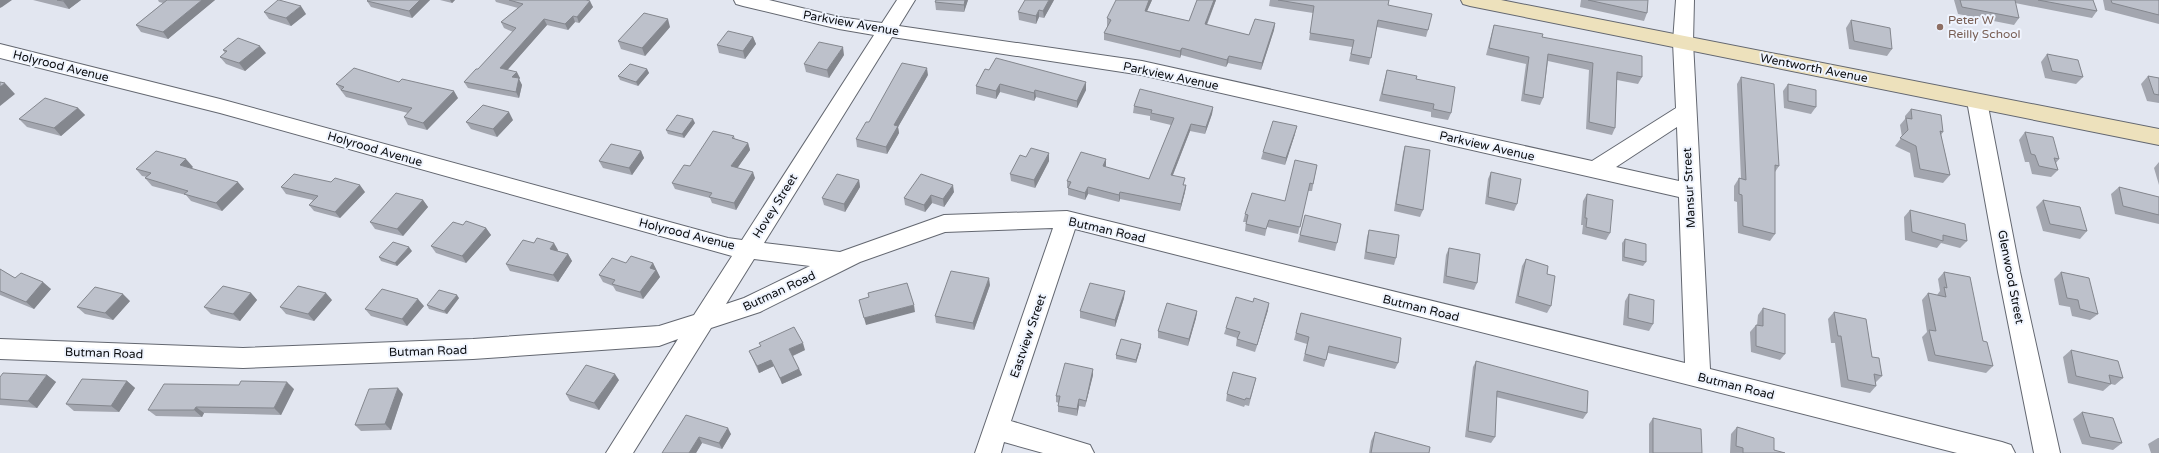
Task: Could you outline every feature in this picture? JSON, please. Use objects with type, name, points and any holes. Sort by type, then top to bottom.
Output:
[{"type":"street","name":"Parkview Avenue","points":[[742,0],[839,23],[1142,68],[1689,191]]},
{"type":"street","name":"Hovey Street","points":[[619,453],[906,0]]},
{"type":"street","name":"Wentworth Avenue","points":[[1470,0],[2159,137]]},
{"type":"street","name":"Mansur Street","points":[[1685,0],[1683,42],[1698,377]]},
{"type":"street","name":"Holyrood Avenue","points":[[0,51],[220,106],[728,247],[748,249]]},
{"type":"street","name":"Glenwood Street","points":[[1977,101],[2009,272],[2047,453]]},
{"type":"street","points":[[1595,170],[1686,111]]},
{"type":"street","name":"Butman Road","points":[[0,349],[250,358],[472,349],[659,336],[752,305],[841,262],[944,224],[1067,219],[2002,453]]},
{"type":"street","name":"Eastview Street","points":[[988,453],[1067,219]]},
{"type":"street","name":"Butman Road","points":[[748,249],[841,262]]},
{"type":"street","points":[[996,428],[1081,453]]},
{"type":"building","points":[[167,0],[202,0],[163,32],[136,25]]},
{"type":"building","points":[[278,0],[301,6],[286,18],[264,12]]},
{"type":"building","points":[[420,0],[409,11],[367,1]]},
{"type":"building","points":[[509,0],[590,1],[577,17],[573,16],[565,24],[544,19],[500,68],[517,72],[512,77],[519,78],[516,92],[464,82],[516,28],[501,22],[523,4]]},
{"type":"building","points":[[936,0],[965,0],[964,5],[935,2]]},
{"type":"building","points":[[1025,0],[1049,0],[1043,11],[1039,10],[1036,16],[1018,12]]},
{"type":"building","points":[[1116,0],[1149,0],[1145,11],[1189,21],[1197,0],[1214,0],[1205,24],[1249,35],[1255,19],[1275,23],[1262,63],[1229,56],[1227,60],[1182,48],[1180,51],[1104,33],[1111,20],[1107,18]]},
{"type":"building","points":[[1278,0],[1389,0],[1388,5],[1432,14],[1428,30],[1378,20],[1371,58],[1351,54],[1354,40],[1310,33],[1314,6]]},
{"type":"building","points":[[1588,0],[1648,0],[1647,13]]},
{"type":"building","points":[[1960,0],[2015,0],[2019,18],[1962,7]]},
{"type":"building","points":[[2038,0],[2093,0],[2097,11]]},
{"type":"building","points":[[2111,0],[2159,0],[2159,15],[2112,3]]},
{"type":"building","points":[[644,13],[668,19],[642,48],[618,41]]},
{"type":"building","points":[[1851,20],[1890,28],[1892,49],[1854,41]]},
{"type":"building","points":[[1494,25],[1543,34],[1542,37],[1642,56],[1642,77],[1617,72],[1615,128],[1589,122],[1593,63],[1548,54],[1543,98],[1524,94],[1529,57],[1489,48]]},
{"type":"building","points":[[728,31],[753,37],[743,51],[717,45]]},
{"type":"building","points":[[238,38],[260,46],[239,63],[220,57],[227,51],[223,50]]},
{"type":"building","points":[[819,42],[843,47],[827,70],[804,64]]},
{"type":"building","points":[[2047,54],[2078,60],[2083,77],[2052,71]]},
{"type":"building","points":[[996,58],[1086,82],[1077,101],[1035,90],[1034,93],[1000,84],[996,91],[976,86],[985,69],[989,70]]},
{"type":"building","points":[[902,63],[927,68],[894,125],[898,126],[886,147],[856,139],[866,122],[869,122]]},
{"type":"building","points":[[630,64],[647,69],[636,82],[618,76]]},
{"type":"building","points":[[354,68],[399,82],[402,79],[454,91],[423,123],[404,117],[412,108],[341,90],[344,87],[336,84]]},
{"type":"building","points":[[1387,70],[1417,76],[1416,79],[1455,87],[1451,113],[1433,109],[1434,104],[1382,94]]},
{"type":"building","points":[[2148,76],[2159,78],[2159,95],[2154,94]]},
{"type":"building","points":[[1741,77],[1774,84],[1779,166],[1775,165],[1775,234],[1743,226],[1742,195],[1739,194],[1739,178],[1746,180]]},
{"type":"building","points":[[0,82],[5,83],[0,87]]},
{"type":"building","points":[[1788,84],[1816,90],[1816,107],[1788,101]]},
{"type":"building","points":[[1140,89],[1213,107],[1206,127],[1191,124],[1171,175],[1185,178],[1183,185],[1186,185],[1181,204],[1120,192],[1119,195],[1088,187],[1085,193],[1068,188],[1071,182],[1067,181],[1081,152],[1106,159],[1103,166],[1149,179],[1174,118],[1151,113],[1152,110],[1134,106]]},
{"type":"building","points":[[45,98],[78,108],[54,128],[19,119]]},
{"type":"building","points":[[483,105],[509,112],[493,129],[466,122]]},
{"type":"building","points":[[1911,109],[1941,115],[1943,132],[1940,131],[1950,175],[1920,169],[1916,146],[1900,138],[1908,130],[1906,118],[1912,119]]},
{"type":"building","points":[[677,115],[693,119],[682,134],[666,130]]},
{"type":"building","points":[[1273,121],[1297,126],[1286,158],[1263,152]]},
{"type":"building","points":[[713,131],[734,136],[732,138],[748,143],[731,166],[753,172],[734,203],[709,197],[712,193],[672,183],[684,165],[690,166]]},
{"type":"building","points":[[2025,132],[2053,137],[2059,159],[2054,158],[2058,170],[2039,166],[2035,155],[2031,154]]},
{"type":"building","points":[[611,144],[641,151],[629,168],[599,161]]},
{"type":"building","points":[[1405,146],[1430,150],[1423,210],[1396,204]]},
{"type":"building","points":[[1031,148],[1049,153],[1034,180],[1010,174],[1020,155],[1026,157]]},
{"type":"building","points":[[156,151],[186,159],[180,165],[238,182],[216,203],[184,194],[188,191],[145,178],[151,173],[136,169]]},
{"type":"building","points":[[1295,160],[1317,165],[1313,184],[1310,183],[1300,227],[1269,220],[1266,229],[1246,224],[1248,215],[1245,214],[1252,193],[1285,201]]},
{"type":"building","points":[[1491,172],[1521,179],[1517,204],[1488,197]]},
{"type":"building","points":[[294,174],[331,182],[335,178],[360,185],[335,212],[309,205],[318,196],[281,187]]},
{"type":"building","points":[[837,174],[859,180],[844,204],[822,198]]},
{"type":"building","points":[[921,174],[953,185],[943,199],[931,195],[924,205],[904,198]]},
{"type":"building","points":[[2119,187],[2159,197],[2159,215],[2123,206]]},
{"type":"building","points":[[396,193],[423,200],[397,229],[370,222]]},
{"type":"building","points":[[1587,194],[1613,200],[1610,233],[1586,227],[1587,218],[1585,218]]},
{"type":"building","points":[[2043,200],[2080,207],[2087,231],[2050,224]]},
{"type":"building","points":[[1910,210],[1965,224],[1967,241],[1943,235],[1943,241],[1912,232]]},
{"type":"building","points":[[1305,215],[1341,224],[1337,243],[1300,235]]},
{"type":"building","points":[[466,221],[486,228],[462,256],[431,246],[453,222],[463,225]]},
{"type":"building","points":[[1369,230],[1399,235],[1396,258],[1366,252]]},
{"type":"building","points":[[537,238],[554,243],[550,249],[568,254],[553,275],[506,264],[523,240],[534,243]]},
{"type":"building","points":[[1625,239],[1646,244],[1646,262],[1624,257]]},
{"type":"building","points":[[393,242],[409,247],[395,263],[379,257]]},
{"type":"building","points":[[1449,248],[1480,254],[1477,283],[1446,276]]},
{"type":"building","points":[[631,256],[653,263],[650,268],[656,270],[640,292],[612,284],[615,280],[599,275],[612,258],[626,263]]},
{"type":"building","points":[[1526,259],[1548,266],[1547,274],[1555,276],[1551,306],[1518,296]]},
{"type":"building","points":[[0,269],[15,278],[21,273],[43,282],[26,302],[0,291]]},
{"type":"building","points":[[951,271],[989,278],[973,323],[935,316]]},
{"type":"building","points":[[1944,272],[1970,277],[1983,341],[1987,342],[1993,366],[1935,355],[1929,330],[1936,331],[1928,293],[1946,297],[1944,287],[1947,288]]},
{"type":"building","points":[[2061,272],[2089,278],[2098,314],[2080,309],[2078,300],[2067,298]]},
{"type":"building","points":[[907,283],[914,305],[864,318],[859,300],[869,297],[868,293]]},
{"type":"building","points":[[1090,283],[1125,291],[1115,320],[1080,311]]},
{"type":"building","points":[[223,286],[251,293],[233,314],[204,307]]},
{"type":"building","points":[[298,286],[326,293],[308,314],[280,307]]},
{"type":"building","points":[[95,287],[123,294],[105,313],[77,307]]},
{"type":"building","points":[[382,289],[418,299],[402,319],[365,309]]},
{"type":"building","points":[[439,290],[457,295],[444,311],[427,305]]},
{"type":"building","points":[[1629,294],[1654,300],[1653,324],[1628,318]]},
{"type":"building","points":[[1236,297],[1253,302],[1254,298],[1269,303],[1257,345],[1237,339],[1240,332],[1226,328]]},
{"type":"building","points":[[1167,303],[1197,311],[1189,339],[1158,331]]},
{"type":"building","points":[[1763,308],[1785,314],[1785,354],[1756,346],[1756,325],[1763,326]]},
{"type":"building","points":[[1834,312],[1866,319],[1872,357],[1879,358],[1882,376],[1874,374],[1876,386],[1848,380],[1841,336],[1838,336]]},
{"type":"building","points":[[1301,313],[1401,338],[1398,363],[1329,346],[1326,360],[1305,354],[1309,337],[1296,333]]},
{"type":"building","points":[[794,327],[803,343],[789,349],[799,369],[780,378],[771,360],[757,366],[749,351],[761,346],[759,343]]},
{"type":"building","points":[[1121,339],[1141,344],[1136,360],[1116,355]]},
{"type":"building","points":[[2071,350],[2118,361],[2123,378],[2109,375],[2111,384],[2076,376]]},
{"type":"building","points":[[1476,361],[1588,391],[1587,413],[1497,391],[1495,437],[1468,431]]},
{"type":"building","points":[[1065,363],[1093,369],[1086,401],[1079,399],[1077,409],[1058,406],[1060,396],[1056,396]]},
{"type":"building","points":[[586,365],[615,374],[594,403],[566,394]]},
{"type":"building","points":[[1233,372],[1256,378],[1250,399],[1246,398],[1245,400],[1227,394]]},
{"type":"building","points":[[3,373],[47,375],[28,401],[0,399],[0,377]]},
{"type":"building","points":[[82,379],[127,381],[111,406],[66,404]]},
{"type":"building","points":[[241,381],[287,382],[274,408],[196,407],[194,410],[148,410],[164,384],[239,385]]},
{"type":"building","points":[[398,388],[385,424],[355,425],[369,389]]},
{"type":"building","points":[[2082,412],[2113,418],[2122,443],[2090,437]]},
{"type":"building","points":[[686,415],[728,428],[719,443],[699,437],[689,453],[662,453]]},
{"type":"building","points":[[1653,418],[1701,429],[1702,453],[1653,453]]},
{"type":"building","points":[[1737,427],[1774,438],[1774,450],[1785,453],[1743,453],[1743,448],[1736,446]]},
{"type":"building","points":[[1375,432],[1430,447],[1429,453],[1371,453]]},
{"type":"place","name":"Peter W Reilly School","points":[[1940,27]]}]
